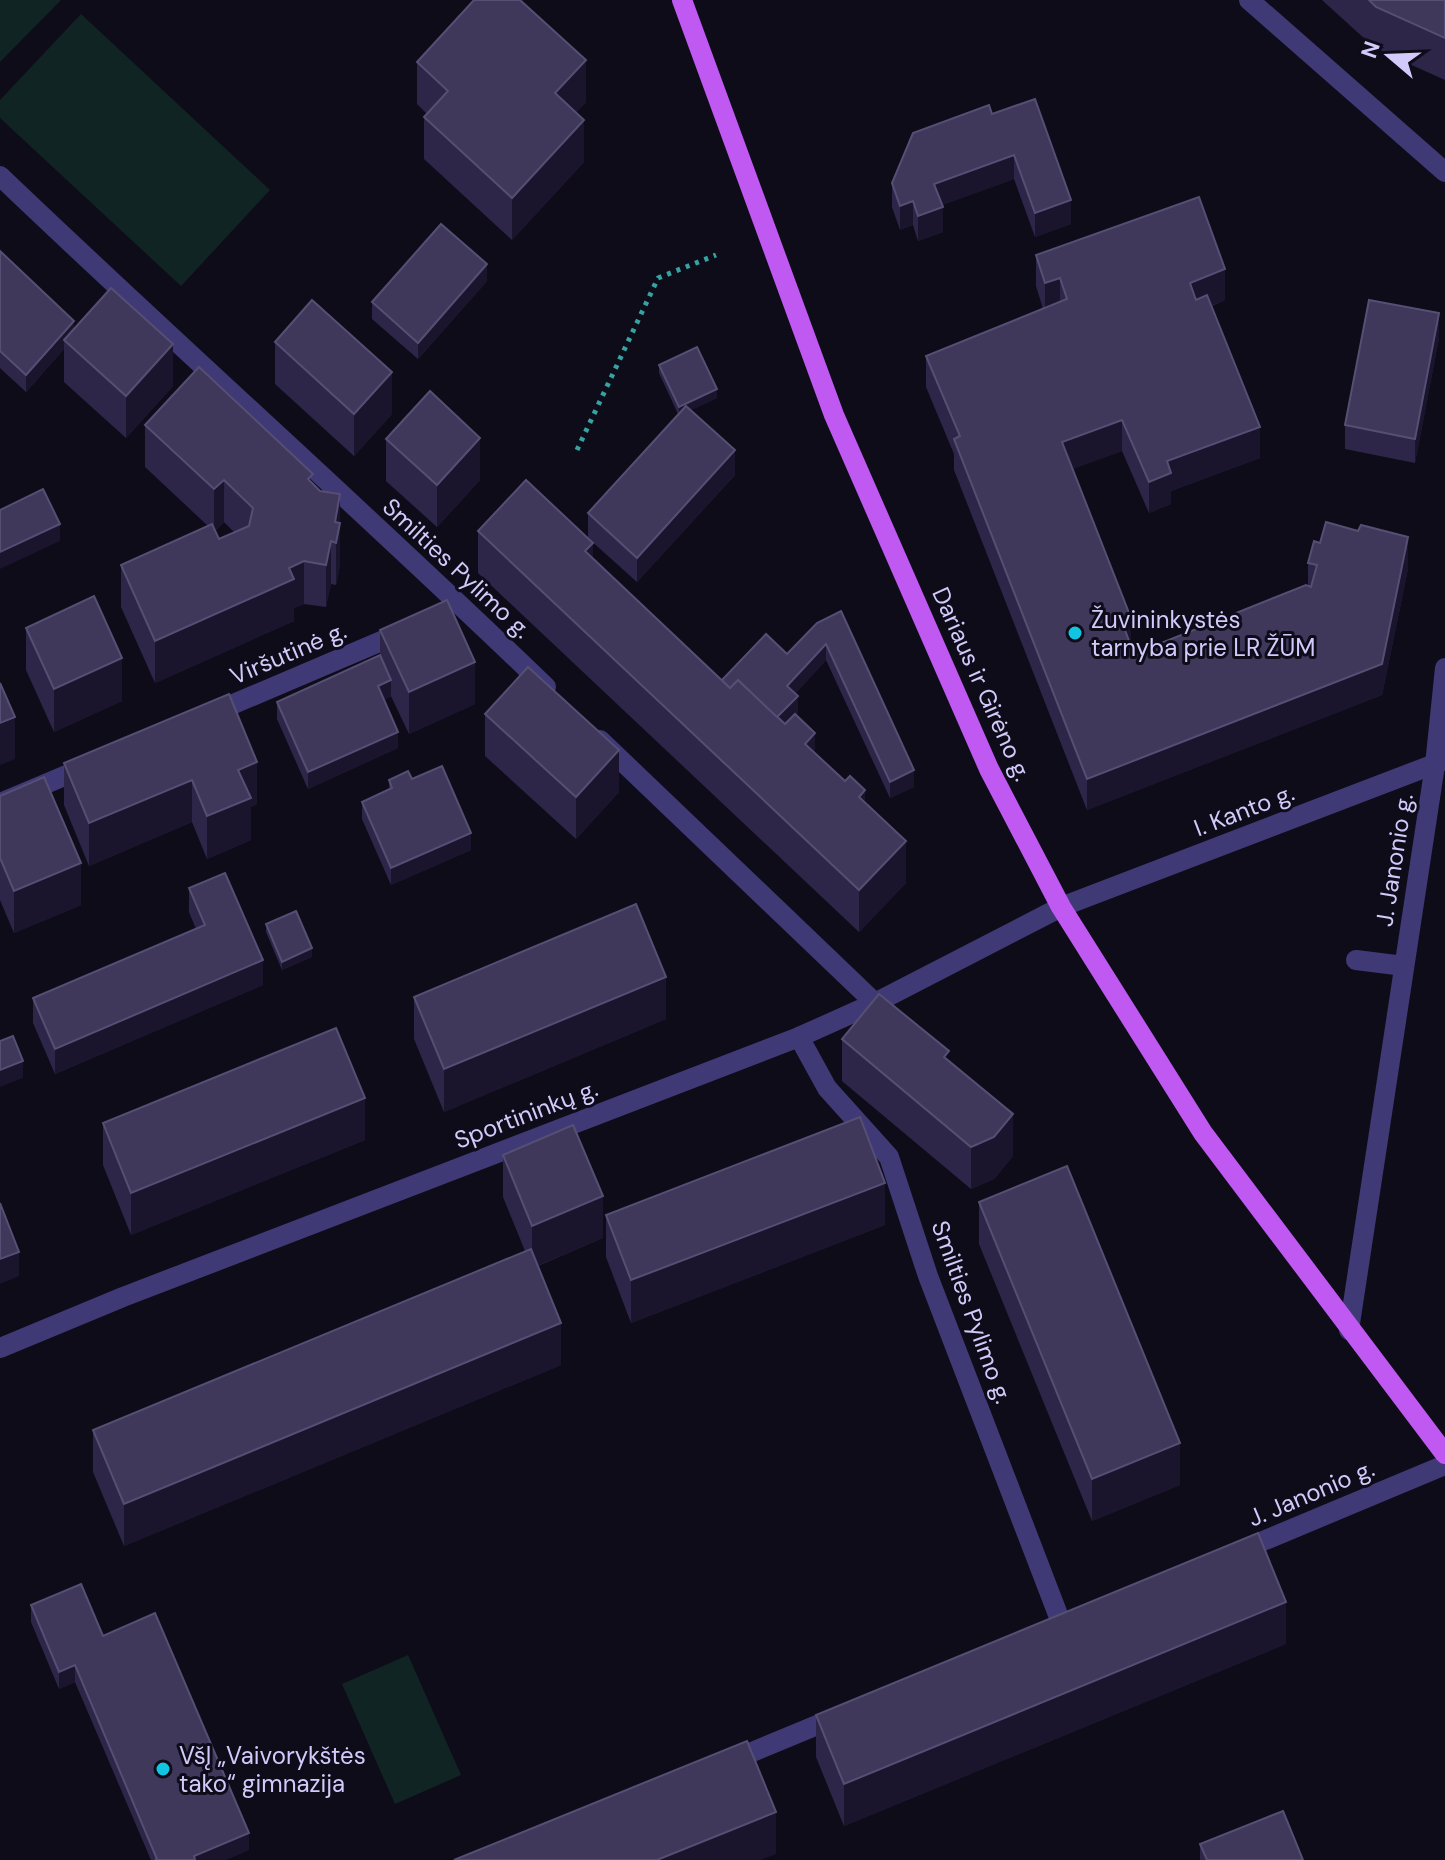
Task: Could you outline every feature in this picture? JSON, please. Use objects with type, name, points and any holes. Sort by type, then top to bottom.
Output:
[{"type":"main road","name":"Dariaus ir Girėno g.","points":[[682,0],[834,415],[989,769],[1061,907],[1203,1133],[1349,1330]]},
{"type":"main road","points":[[1349,1330],[1445,1454]]},
{"type":"street","points":[[1249,0],[1445,172]]},
{"type":"street","name":"Smilties Pylimo g.","points":[[0,176],[563,704]]},
{"type":"street","name":"Viršutinė g.","points":[[191,722],[463,607]]},
{"type":"street","name":"J. Janonio g.","points":[[1349,1330],[1404,966],[1440,763],[1445,668]]},
{"type":"street","points":[[585,726],[875,1003]]},
{"type":"street","points":[[0,803],[103,760]]},
{"type":"street","name":"I. Kanto g.","points":[[1061,907],[1440,763]]},
{"type":"street","name":"Sportininkų g.","points":[[0,1348],[123,1297],[799,1037],[875,1003],[1061,907]]},
{"type":"street","points":[[1356,960],[1404,966]]},
{"type":"street","name":"Smilties Pylimo g.","points":[[799,1037],[827,1088],[889,1157],[928,1276],[1063,1625]]},
{"type":"street","name":"J. Janonio g.","points":[[1224,1557],[1445,1465]]},
{"type":"street","points":[[705,1771],[851,1712]]},
{"type":"path","points":[[577,450],[658,278],[716,255]]},
{"type":"green space","points":[[0,0],[61,0],[0,62]]},
{"type":"green space","points":[[81,14],[270,190],[181,286],[0,118],[0,100]]},
{"type":"green space","points":[[408,1655],[461,1775],[395,1804],[342,1684]]},
{"type":"building","points":[[474,0],[520,0],[586,60],[555,93],[584,120],[512,198],[424,117],[448,91],[417,62]]},
{"type":"building","points":[[1369,0],[1445,0],[1445,38],[1376,7]]},
{"type":"building","points":[[1035,99],[1071,200],[1035,213],[1014,155],[934,184],[943,207],[918,216],[913,201],[900,206],[892,183],[913,133],[989,105],[992,114]]},
{"type":"building","points":[[1199,197],[1225,269],[1190,283],[1196,300],[1207,295],[1260,427],[1167,461],[1171,473],[1149,482],[1122,420],[1062,442],[1131,618],[1122,622],[1134,654],[1306,585],[1311,587],[1317,565],[1308,563],[1314,541],[1320,543],[1326,522],[1358,531],[1361,525],[1408,537],[1382,664],[1087,779],[954,439],[960,436],[926,356],[1067,299],[1060,278],[1045,283],[1036,255]]},
{"type":"building","points":[[441,224],[487,264],[418,343],[372,302]]},
{"type":"building","points":[[0,251],[74,321],[26,375],[0,351]]},
{"type":"building","points":[[111,288],[173,344],[126,396],[64,340]]},
{"type":"building","points":[[312,300],[392,372],[354,414],[275,342]]},
{"type":"building","points":[[1369,300],[1439,313],[1415,439],[1345,425]]},
{"type":"building","points":[[697,347],[717,389],[679,407],[659,365]]},
{"type":"building","points":[[199,367],[313,474],[308,479],[320,491],[340,494],[335,522],[340,523],[336,543],[331,541],[326,565],[304,561],[289,568],[294,579],[155,641],[121,565],[212,524],[219,539],[249,526],[253,508],[224,480],[214,489],[145,425]]},
{"type":"building","points":[[430,391],[480,438],[437,485],[386,439]]},
{"type":"building","points":[[686,406],[735,450],[637,558],[588,513]]},
{"type":"building","points":[[526,480],[593,543],[585,551],[730,688],[738,680],[785,724],[795,714],[815,733],[805,744],[845,781],[850,776],[865,790],[859,797],[906,841],[859,890],[478,531]]},
{"type":"building","points":[[43,489],[60,524],[0,552],[0,510]]},
{"type":"building","points":[[94,596],[122,658],[54,689],[26,628]]},
{"type":"building","points":[[447,600],[475,662],[409,692],[380,630]]},
{"type":"building","points":[[841,611],[914,770],[890,782],[826,644],[787,686],[798,696],[777,717],[738,680],[730,688],[722,680],[766,634],[787,654],[817,623]]},
{"type":"building","points":[[380,655],[391,680],[378,686],[398,732],[308,772],[277,702]]},
{"type":"building","points":[[528,667],[619,750],[576,797],[485,714]]},
{"type":"building","points":[[0,683],[15,717],[0,723]]},
{"type":"building","points":[[229,694],[257,762],[238,770],[251,798],[207,816],[192,780],[89,823],[64,763]]},
{"type":"building","points":[[442,766],[471,833],[391,868],[362,802],[392,788],[389,780],[408,771],[412,779]]},
{"type":"building","points":[[44,777],[81,863],[14,891],[0,858],[0,796]]},
{"type":"building","points":[[225,873],[263,960],[55,1049],[33,998],[205,925],[189,888]]},
{"type":"building","points":[[636,904],[666,977],[444,1069],[414,997]]},
{"type":"building","points":[[296,911],[312,948],[282,962],[266,924]]},
{"type":"building","points":[[879,994],[949,1051],[944,1057],[1013,1114],[994,1137],[971,1147],[842,1039]]},
{"type":"building","points":[[336,1028],[365,1098],[131,1193],[103,1123]]},
{"type":"building","points":[[13,1036],[23,1061],[0,1070],[0,1041]]},
{"type":"building","points":[[860,1117],[885,1183],[631,1280],[606,1215]]},
{"type":"building","points":[[573,1125],[603,1196],[532,1226],[503,1155]]},
{"type":"building","points":[[1067,1166],[1180,1443],[1092,1479],[979,1202]]},
{"type":"building","points":[[0,1203],[19,1252],[0,1259]]},
{"type":"building","points":[[531,1249],[561,1323],[124,1504],[93,1430]]},
{"type":"building","points":[[1258,1533],[1286,1602],[844,1784],[816,1715]]},
{"type":"building","name":"VšĮ „Vaivorykštės tako“ gimnazija","points":[[81,1584],[103,1636],[155,1613],[249,1833],[194,1856],[195,1860],[155,1860],[75,1665],[59,1672],[31,1605]]},
{"type":"building","points":[[747,1741],[776,1812],[657,1860],[454,1860]]},
{"type":"building","points":[[1283,1811],[1303,1860],[1207,1860],[1200,1844]]},
{"type":"place","name":"Žuvininkystės tarnyba prie LR ŽŪM","points":[[1075,633]]},
{"type":"place","name":"VšĮ „Vaivorykštės tako“ gimnazija","points":[[163,1769]]}]
